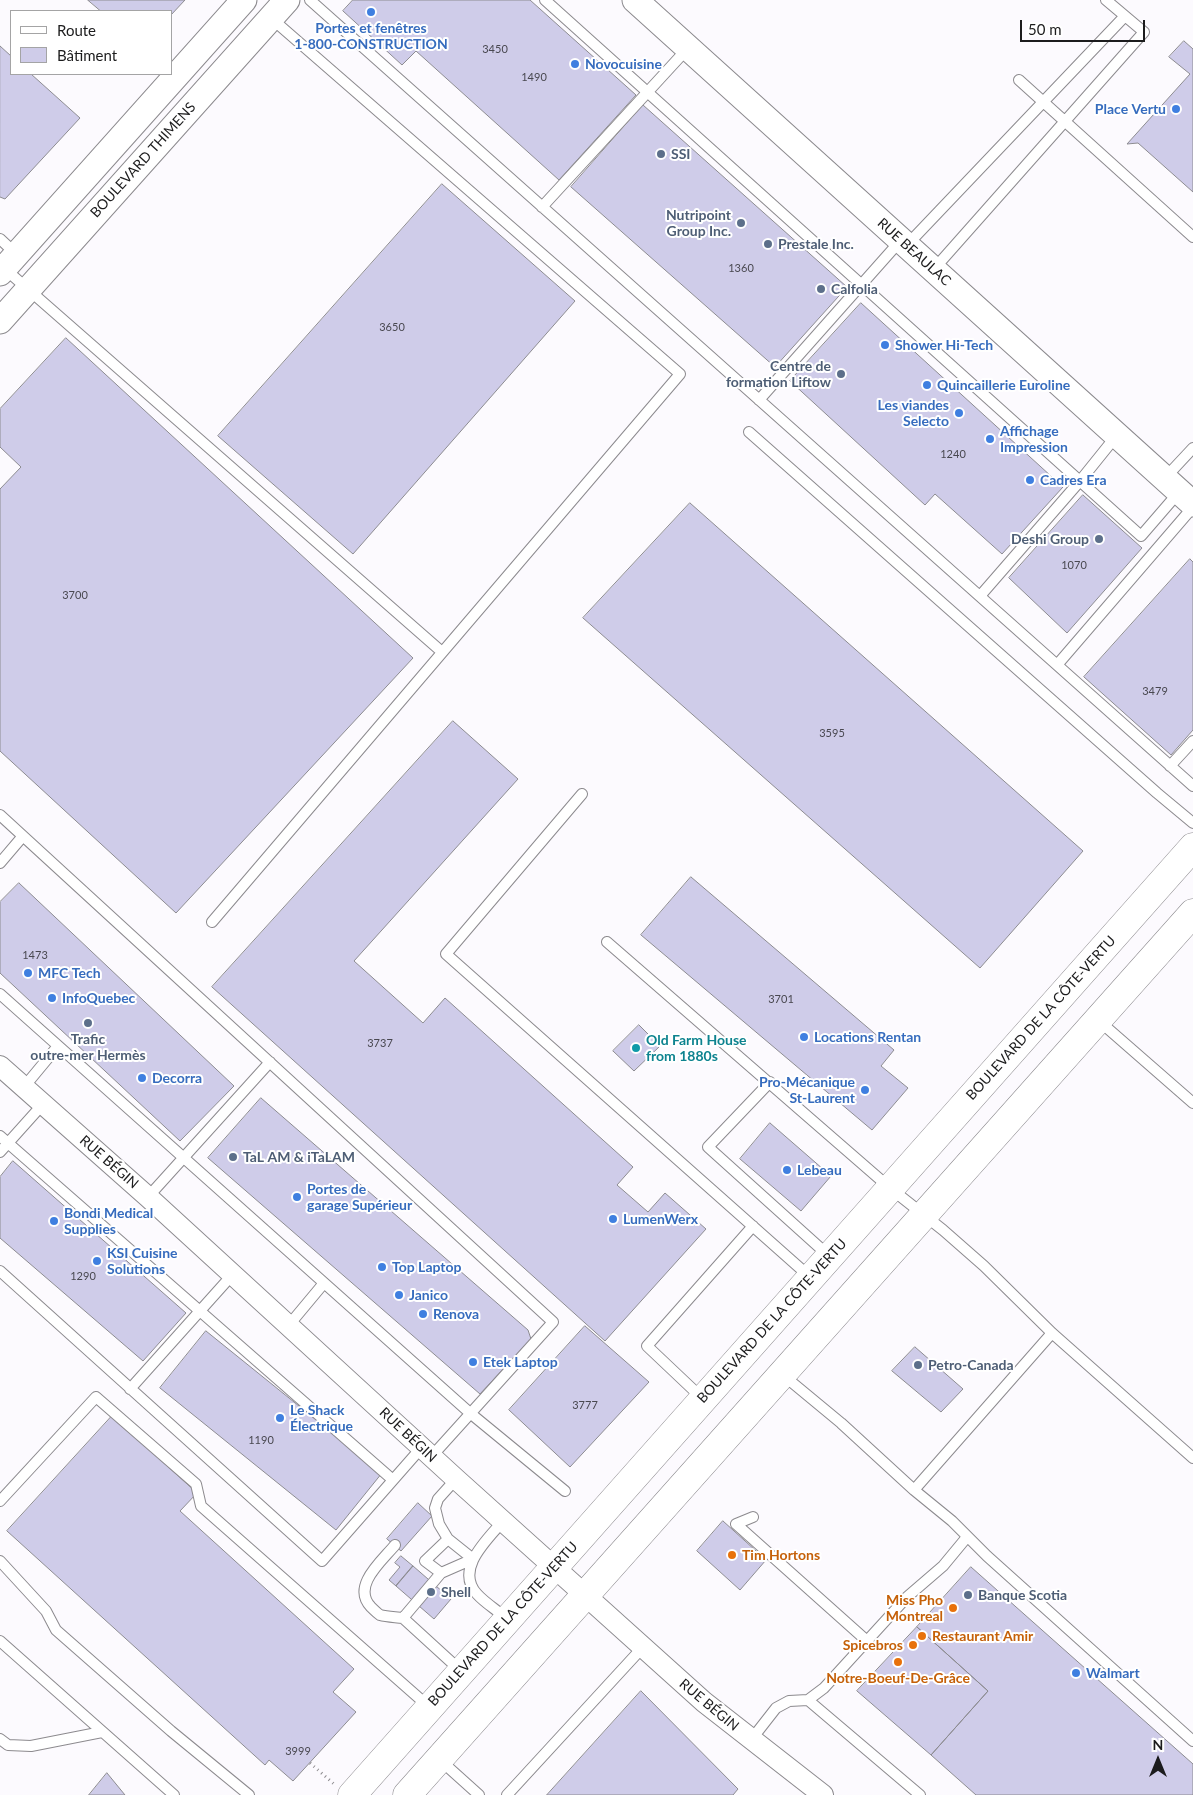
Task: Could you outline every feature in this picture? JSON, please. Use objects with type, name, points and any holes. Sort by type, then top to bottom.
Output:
[{"type":"main road","name":"BOULEVARD DE LA CÔTE-VERTU","points":[[345,1792],[429,1707],[508,1620],[1193,847]]},
{"type":"main road","points":[[407,1795],[1193,913]]},
{"type":"street","points":[[5,259],[244,0]]},
{"type":"street","name":"RUE BEAULAC","points":[[634,0],[1183,496]]},
{"type":"street","name":"BOULEVARD THIMENS","points":[[0,321],[279,9]]},
{"type":"street","name":"RUE BÉGIN","points":[[0,1066],[148,1196],[456,1479],[704,1702],[823,1795]]},
{"type":"lane","points":[[310,0],[1193,786]]},
{"type":"lane","points":[[545,0],[1141,536],[1183,496]]},
{"type":"lane","points":[[933,269],[1144,32],[1106,0]]},
{"type":"lane","points":[[212,922],[680,374],[279,9]]},
{"type":"lane","points":[[759,400],[862,285],[1125,16]]},
{"type":"lane","points":[[542,207],[688,48]]},
{"type":"lane","points":[[1019,80],[1193,237]]},
{"type":"lane","points":[[5,259],[28,289],[442,652]]},
{"type":"lane","points":[[749,432],[1193,823]]},
{"type":"lane","points":[[980,596],[1080,481],[1117,435]]},
{"type":"lane","points":[[1057,665],[1183,496],[1193,448]]},
{"type":"lane","points":[[1170,766],[1193,741]]},
{"type":"lane","points":[[582,794],[446,954],[811,1277]]},
{"type":"lane","points":[[0,815],[553,1322],[470,1413],[393,1480],[322,1560],[0,1271]]},
{"type":"lane","points":[[0,864],[24,836]]},
{"type":"lane","points":[[607,942],[890,1188],[984,1266],[1052,1333],[1193,1458]]},
{"type":"lane","points":[[0,994],[470,1413],[565,1491]]},
{"type":"lane","points":[[1098,1020],[1193,1103]]},
{"type":"lane","points":[[24,1087],[58,1046]]},
{"type":"lane","points":[[148,1196],[270,1062]]},
{"type":"lane","points":[[770,1082],[708,1147],[830,1256]]},
{"type":"lane","points":[[0,1152],[4,1140],[43,1104]]},
{"type":"lane","points":[[4,1140],[393,1480]]},
{"type":"lane","points":[[703,1399],[647,1346],[753,1226]]},
{"type":"lane","points":[[130,1389],[233,1274]]},
{"type":"lane","points":[[289,1326],[324,1283]]},
{"type":"lane","points":[[914,1490],[1052,1333]]},
{"type":"lane","points":[[783,1374],[841,1423],[914,1490],[952,1521],[967,1537],[1193,1741]]},
{"type":"lane","points":[[0,1501],[96,1397],[196,1484],[201,1506],[429,1707]]},
{"type":"lane","points":[[426,1510],[456,1479]]},
{"type":"lane","points":[[438,1499],[435,1508],[439,1524],[448,1539],[474,1559]]},
{"type":"lane","points":[[753,1517],[736,1524],[867,1641]]},
{"type":"lane","points":[[503,1521],[482,1546],[474,1559],[470,1580],[477,1594],[508,1620]]},
{"type":"lane","points":[[751,1740],[776,1708],[789,1701],[808,1700],[824,1688],[907,1597],[943,1566],[967,1537]]},
{"type":"lane","points":[[442,1573],[425,1561],[448,1539]]},
{"type":"lane","points":[[395,1546],[370,1574],[366,1583],[364,1597],[367,1603],[378,1614],[403,1618],[461,1671]]},
{"type":"lane","points":[[403,1618],[442,1573],[474,1559]]},
{"type":"lane","points":[[0,1561],[46,1611],[56,1630],[249,1795]]},
{"type":"lane","points":[[0,1642],[174,1795]]},
{"type":"lane","points":[[507,1795],[643,1647]]},
{"type":"lane","points":[[808,1700],[920,1795]]},
{"type":"lane","points":[[0,1739],[8,1744],[31,1746],[102,1732]]},
{"type":"lane","points":[[439,1759],[478,1795]]},
{"type":"path","points":[[310,1763],[345,1792]]},
{"type":"building","points":[[88,0],[185,0],[172,14],[172,10],[100,10]]},
{"type":"building","points":[[353,0],[530,0],[636,95],[559,180],[416,51],[402,65],[343,11]]},
{"type":"building","name":"Place Vertu","points":[[1184,41],[1193,49],[1193,192],[1138,143],[1127,144],[1190,74],[1169,57]]},
{"type":"building","points":[[0,46],[10,55],[10,75],[32,75],[80,118],[5,199],[0,197]]},
{"type":"building","points":[[643,105],[847,287],[775,367],[571,187]]},
{"type":"building","points":[[442,184],[575,301],[353,554],[218,436]]},
{"type":"building","points":[[861,303],[1063,487],[1002,554],[935,494],[925,505],[790,381]]},
{"type":"building","points":[[66,338],[413,658],[176,913],[0,751],[0,489],[21,467],[0,447],[0,409]]},
{"type":"building","points":[[1083,495],[1142,548],[1067,633],[1009,578]]},
{"type":"building","points":[[690,503],[1083,851],[980,968],[583,618]]},
{"type":"building","points":[[1190,559],[1193,562],[1193,730],[1171,755],[1084,677]]},
{"type":"building","points":[[453,721],[518,779],[354,961],[423,1023],[445,998],[633,1167],[617,1185],[648,1212],[665,1193],[706,1229],[605,1341],[212,987]]},
{"type":"building","points":[[691,877],[894,1050],[881,1066],[908,1088],[872,1130],[641,935]]},
{"type":"building","points":[[19,883],[234,1086],[180,1141],[0,973],[0,902]]},
{"type":"building","name":"Old Farm House from 1880s","points":[[639,1025],[660,1046],[634,1071],[613,1051]]},
{"type":"building","points":[[261,1098],[528,1330],[531,1339],[480,1394],[208,1158]]},
{"type":"building","points":[[770,1123],[831,1176],[801,1211],[740,1159]]},
{"type":"building","points":[[13,1161],[186,1313],[143,1361],[0,1238],[0,1177]]},
{"type":"building","points":[[585,1326],[649,1382],[570,1467],[509,1410]]},
{"type":"building","points":[[206,1331],[382,1473],[336,1530],[160,1388]]},
{"type":"building","points":[[915,1347],[963,1389],[941,1412],[892,1371]]},
{"type":"building","points":[[112,1416],[197,1493],[180,1511],[354,1669],[333,1692],[356,1712],[293,1781],[269,1760],[265,1765],[7,1531]]},
{"type":"building","points":[[418,1503],[432,1516],[401,1551],[387,1539]]},
{"type":"building","name":"Tim Hortons","points":[[723,1521],[766,1560],[740,1590],[697,1551]]},
{"type":"building","points":[[401,1556],[413,1566],[396,1586],[389,1580],[400,1567],[395,1563]]},
{"type":"building","points":[[413,1566],[451,1599],[434,1619],[396,1586]]},
{"type":"building","points":[[971,1567],[1193,1764],[1193,1795],[976,1795],[931,1755],[988,1691],[917,1627]]},
{"type":"building","points":[[917,1627],[988,1691],[931,1755],[857,1691]]},
{"type":"building","points":[[641,1691],[738,1789],[733,1795],[547,1795]]},
{"type":"building","points":[[107,1773],[125,1795],[89,1795]]},
{"type":"place","name":"Portes et fenêtres 1-800-CONSTRUCTION","points":[[371,12]]},
{"type":"place","name":"Novocuisine","points":[[575,64]]},
{"type":"place","name":"Place Vertu","points":[[1176,109]]},
{"type":"place","name":"SSI","points":[[661,154]]},
{"type":"place","name":"Nutripoint Group Inc.","points":[[741,223]]},
{"type":"place","name":"Prestale Inc.","points":[[768,244]]},
{"type":"place","name":"Calfolia","points":[[821,289]]},
{"type":"place","name":"Shower Hi-Tech","points":[[885,345]]},
{"type":"place","name":"Centre de formation Liftow","points":[[841,374]]},
{"type":"place","name":"Quincaillerie Euroline","points":[[927,385]]},
{"type":"place","name":"Les viandes Selecto","points":[[959,413]]},
{"type":"place","name":"Affichage Impression","points":[[990,439]]},
{"type":"place","name":"Cadres Era","points":[[1030,480]]},
{"type":"place","name":"Deshi Group","points":[[1099,539]]},
{"type":"place","name":"MFC Tech","points":[[28,973]]},
{"type":"place","name":"InfoQuebec","points":[[52,998]]},
{"type":"place","name":"Trafic outre-mer Hermès","points":[[88,1023]]},
{"type":"place","name":"Locations Rentan","points":[[804,1037]]},
{"type":"place","name":"Old Farm House from 1880s","points":[[636,1048]]},
{"type":"place","name":"Decorra","points":[[142,1078]]},
{"type":"place","name":"Pro-Mécanique St-Laurent","points":[[865,1090]]},
{"type":"place","name":"TaL AM & iTaLAM","points":[[233,1157]]},
{"type":"place","name":"Lebeau","points":[[787,1170]]},
{"type":"place","name":"Portes de garage Supérieur","points":[[297,1197]]},
{"type":"place","name":"LumenWerx","points":[[613,1219]]},
{"type":"place","name":"Bondi Medical Supplies","points":[[54,1221]]},
{"type":"place","name":"KSI Cuisine Solutions","points":[[97,1261]]},
{"type":"place","name":"Top Laptop","points":[[382,1267]]},
{"type":"place","name":"Janico","points":[[399,1295]]},
{"type":"place","name":"Renova","points":[[423,1314]]},
{"type":"place","name":"Etek Laptop","points":[[473,1362]]},
{"type":"place","name":"Petro-Canada","points":[[918,1365]]},
{"type":"place","name":"Le Shack Électrique","points":[[280,1418]]},
{"type":"place","name":"Tim Hortons","points":[[732,1555]]},
{"type":"place","name":"Shell","points":[[431,1592]]},
{"type":"place","name":"Banque Scotia","points":[[968,1595]]},
{"type":"place","name":"Miss Pho Montreal","points":[[953,1608]]},
{"type":"place","name":"Restaurant Amir","points":[[922,1636]]},
{"type":"place","name":"Spicebros","points":[[913,1645]]},
{"type":"place","name":"Notre-Boeuf-De-Grâce","points":[[898,1662]]},
{"type":"place","name":"Walmart","points":[[1076,1673]]}]
